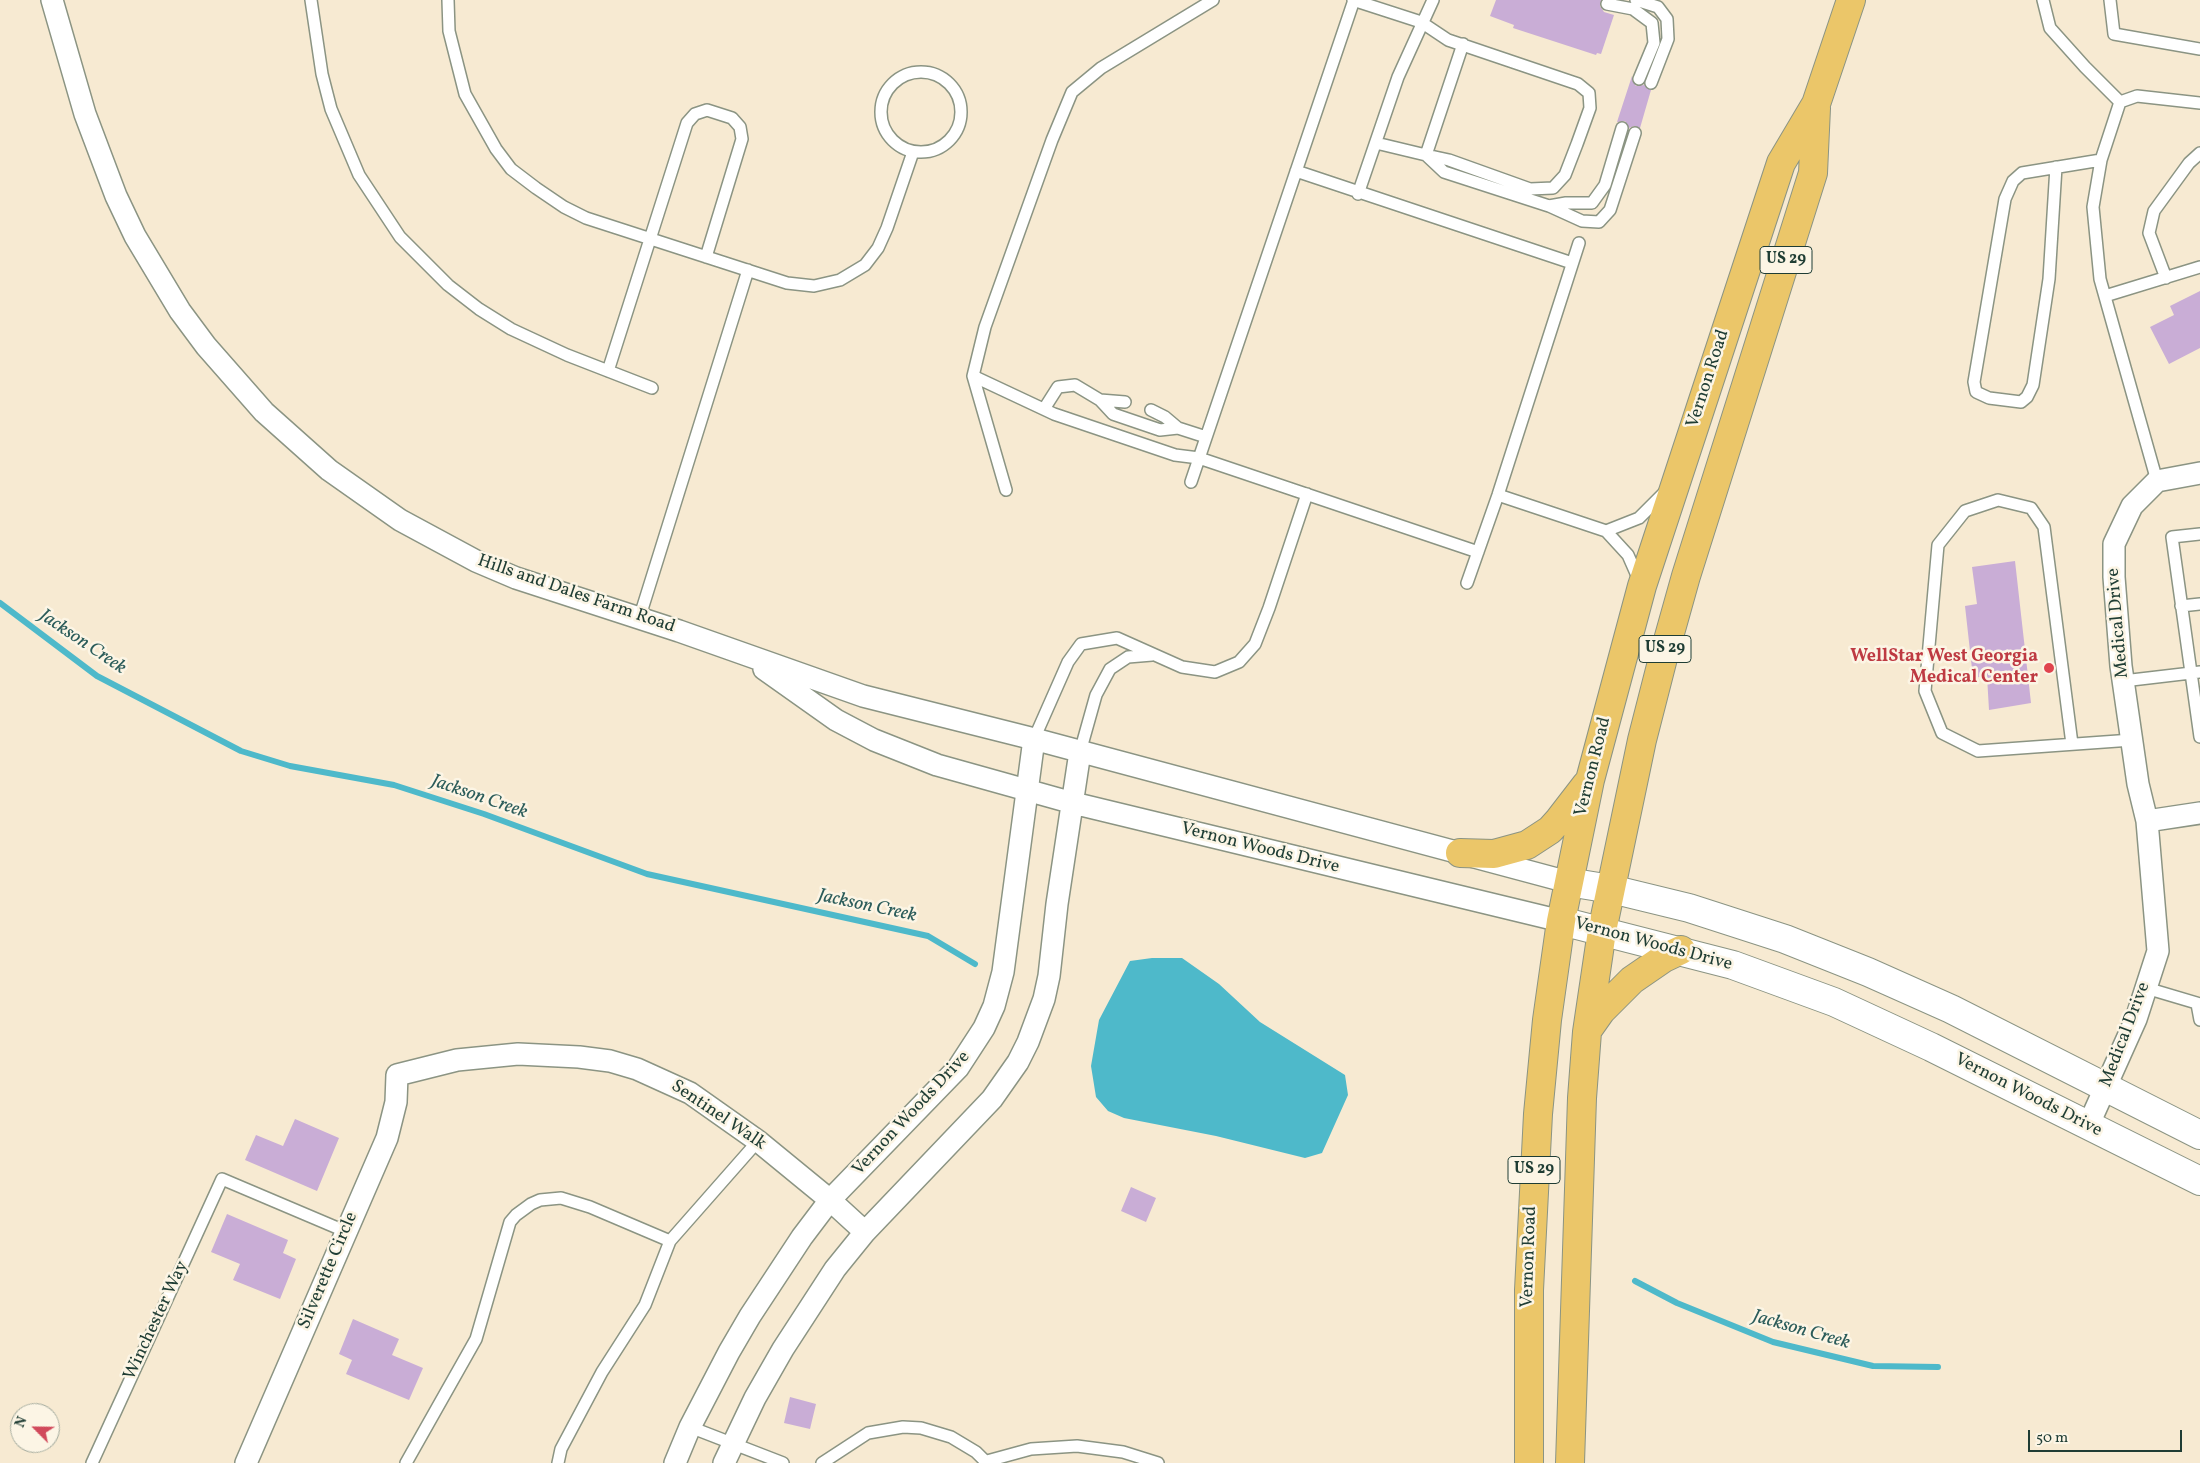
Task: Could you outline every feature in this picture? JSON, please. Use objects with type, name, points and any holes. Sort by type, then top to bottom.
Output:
[{"type":"main road","name":"Vernon Road","points":[[1528,1463],[1529,1290],[1532,1202],[1547,1020],[1561,921],[1590,780],[1642,586],[1674,483],[1781,162],[1816,104],[1851,0]]},
{"type":"main road","name":"Vernon Road","points":[[1570,1463],[1582,1098],[1586,1032],[1602,932],[1642,740],[1686,576],[1813,173],[1816,104]]},
{"type":"main road","points":[[1460,852],[1494,854],[1527,845],[1550,830],[1590,780]]},
{"type":"main road","points":[[1586,1032],[1600,1011],[1632,980],[1664,958],[1681,950]]},
{"type":"street","name":"Hills and Dales Farm Road","points":[[52,0],[99,155],[135,236],[185,318],[234,380],[264,412],[316,459],[364,496],[438,542],[516,578],[863,696],[1034,739]]},
{"type":"street","points":[[2157,481],[2200,473]]},
{"type":"street","name":"Medical Drive","points":[[2088,1126],[2136,1019],[2158,951],[2147,822],[2132,740],[2124,681],[2114,577],[2114,544],[2132,506],[2157,481]]},
{"type":"street","name":"Hills and Dales Farm Road","points":[[741,653],[836,720],[874,740],[937,764],[1027,789]]},
{"type":"street","points":[[1034,739],[1568,882],[1611,889],[1689,908],[1785,939],[1868,972],[1950,1009],[2200,1135]]},
{"type":"street","name":"Vernon Woods Drive","points":[[675,1463],[690,1428],[750,1316],[796,1245],[830,1200],[958,1068],[984,1028],[994,1006],[1003,972],[1034,739]]},
{"type":"street","points":[[724,1463],[760,1390],[808,1308],[835,1269],[865,1232],[992,1099],[1018,1062],[1042,1006],[1049,976],[1057,904],[1080,752]]},
{"type":"street","name":"Vernon Woods Drive","points":[[1027,789],[1073,802],[1681,950],[1758,974],[1834,1002],[1931,1047],[2200,1182]]},
{"type":"street","points":[[2147,822],[2200,813]]},
{"type":"street","name":"Sentinel Walk","points":[[397,1075],[457,1060],[496,1055],[549,1054],[610,1061],[655,1076],[690,1093],[758,1141],[830,1200],[865,1232]]},
{"type":"street","name":"Silverette Circle","points":[[246,1463],[387,1138],[396,1102],[397,1075]]},
{"type":"lane","points":[[311,0],[322,74],[335,117],[358,175],[400,237],[448,285],[487,314],[539,343],[652,388]]},
{"type":"lane","points":[[448,0],[449,31],[465,94],[496,149],[512,169],[564,208],[586,218],[787,282],[814,286],[840,280],[865,265],[878,248],[887,228],[913,152]]},
{"type":"lane","points":[[1006,490],[973,376],[988,318],[1052,140],[1072,92],[1101,68],[1213,0]]},
{"type":"lane","points":[[1191,482],[1353,0],[1422,22],[1448,40],[1578,84],[1590,92],[1590,108],[1577,144],[1565,175],[1553,188],[1530,189],[1449,160],[1376,143]]},
{"type":"lane","points":[[1358,194],[1398,77],[1432,0]]},
{"type":"lane","points":[[1636,0],[1658,7],[1667,19],[1668,38],[1651,83]]},
{"type":"lane","points":[[2042,0],[2050,28],[2120,102]]},
{"type":"lane","points":[[2110,0],[2114,34],[2200,49]]},
{"type":"lane","points":[[1606,4],[1633,9],[1652,23],[1654,43],[1639,79]]},
{"type":"lane","points":[[1426,154],[1463,44]]},
{"type":"lane","points":[[916,72],[929,72],[941,77],[952,86],[958,97],[961,110],[960,124],[954,136],[944,145],[932,151],[913,152],[894,143],[886,133],[881,120],[880,107],[884,94],[892,83],[903,76],[916,72]]},
{"type":"lane","points":[[2120,102],[2137,96],[2200,103]]},
{"type":"lane","points":[[2120,102],[2101,160],[2093,207],[2100,279],[2157,481]]},
{"type":"lane","points":[[608,370],[688,122],[695,114],[707,110],[720,112],[732,118],[740,127],[742,139],[706,257]]},
{"type":"lane","points":[[1549,206],[1566,203],[1592,203],[1605,185],[1622,128]]},
{"type":"lane","points":[[1426,154],[1444,172],[1549,206],[1582,221],[1599,222],[1610,210],[1635,134]]},
{"type":"lane","points":[[2166,278],[2149,233],[2154,211],[2189,163],[2200,153]]},
{"type":"lane","points":[[2056,168],[2048,279],[2033,384],[2028,397],[2021,402],[1989,398],[1976,392],[1974,382],[2005,199],[2013,181],[2022,173],[2101,160]]},
{"type":"lane","points":[[1296,171],[1358,194],[1572,264]]},
{"type":"lane","points":[[1467,583],[1498,495],[1579,243]]},
{"type":"lane","points":[[2105,296],[2200,266]]},
{"type":"lane","points":[[639,619],[748,270]]},
{"type":"lane","points":[[973,376],[1044,409],[1175,455],[1199,458],[1478,552]]},
{"type":"lane","points":[[1044,409],[1058,386],[1075,385],[1100,400],[1113,414],[1160,430],[1178,428]]},
{"type":"lane","points":[[1100,400],[1125,402]]},
{"type":"lane","points":[[1151,410],[1165,417],[1178,428],[1206,437]]},
{"type":"lane","points":[[1606,531],[1639,518],[1674,483]]},
{"type":"lane","points":[[1034,739],[1068,662],[1081,644],[1117,638],[1182,667],[1215,672],[1239,662],[1255,644],[1307,494]]},
{"type":"lane","points":[[1498,495],[1606,531],[1628,554],[1642,586]]},
{"type":"lane","points":[[2072,744],[2044,527],[2031,508],[1998,500],[1965,511],[1938,544],[1925,691],[1942,733],[1978,751],[2132,740]]},
{"type":"lane","points":[[2200,534],[2172,537],[2182,606],[2195,673],[2200,737]]},
{"type":"lane","points":[[2182,606],[2200,604]]},
{"type":"lane","points":[[1080,752],[1096,695],[1110,669],[1128,658],[1152,655]]},
{"type":"lane","points":[[2124,681],[2195,673]]},
{"type":"lane","points":[[2146,988],[2199,1004],[2200,1020]]},
{"type":"lane","points":[[558,1463],[561,1449],[602,1372],[645,1305],[670,1241],[758,1141]]},
{"type":"lane","name":"Winchester Way","points":[[92,1463],[222,1179],[346,1232]]},
{"type":"lane","points":[[406,1463],[476,1339],[495,1268],[510,1222],[516,1215],[531,1204],[550,1198],[561,1198],[590,1207],[670,1241]]},
{"type":"lane","points":[[822,1463],[868,1433],[903,1427],[930,1430],[952,1437],[976,1452],[987,1462],[1031,1449],[1078,1446],[1123,1452],[1158,1463]]},
{"type":"lane","points":[[690,1428],[783,1463]]},
{"type":"water","points":[[1152,958],[1182,958],[1219,984],[1260,1022],[1345,1075],[1348,1095],[1322,1153],[1305,1158],[1216,1136],[1124,1118],[1108,1111],[1096,1097],[1091,1066],[1099,1020],[1130,961]]},
{"type":"building","points":[[1496,0],[1601,0],[1600,6],[1604,12],[1614,15],[1601,54],[1597,53],[1596,55],[1513,28],[1514,25],[1490,16]]},
{"type":"building","points":[[1632,76],[1636,86],[1644,85],[1651,90],[1640,128],[1634,126],[1629,128],[1625,121],[1617,122]]},
{"type":"building","points":[[2200,291],[2200,348],[2169,364],[2150,327],[2174,315],[2170,306]]},
{"type":"building","points":[[2015,561],[2031,703],[1989,710],[1987,676],[1973,678],[1965,606],[1977,604],[1972,567]]},
{"type":"building","points":[[295,1119],[339,1138],[317,1191],[245,1160],[256,1135],[283,1146]]},
{"type":"building","points":[[1131,1187],[1156,1198],[1146,1222],[1121,1211]]},
{"type":"building","points":[[227,1214],[288,1240],[283,1253],[296,1259],[280,1299],[233,1280],[240,1264],[211,1252]]},
{"type":"building","points":[[353,1319],[399,1339],[392,1355],[423,1368],[409,1400],[346,1374],[352,1360],[339,1354]]},
{"type":"building","points":[[790,1397],[816,1404],[810,1429],[784,1423]]},
{"type":"waterway","name":"Jackson Creek","points":[[0,603],[97,676],[241,751],[290,766],[394,785],[484,814],[647,874],[928,936],[975,964]]},
{"type":"waterway","name":"Jackson Creek","points":[[1635,1281],[1677,1303],[1773,1342],[1873,1366],[1938,1367]]},
{"type":"place","name":"WellStar West Georgia Medical Center","points":[[2049,668]]}]
